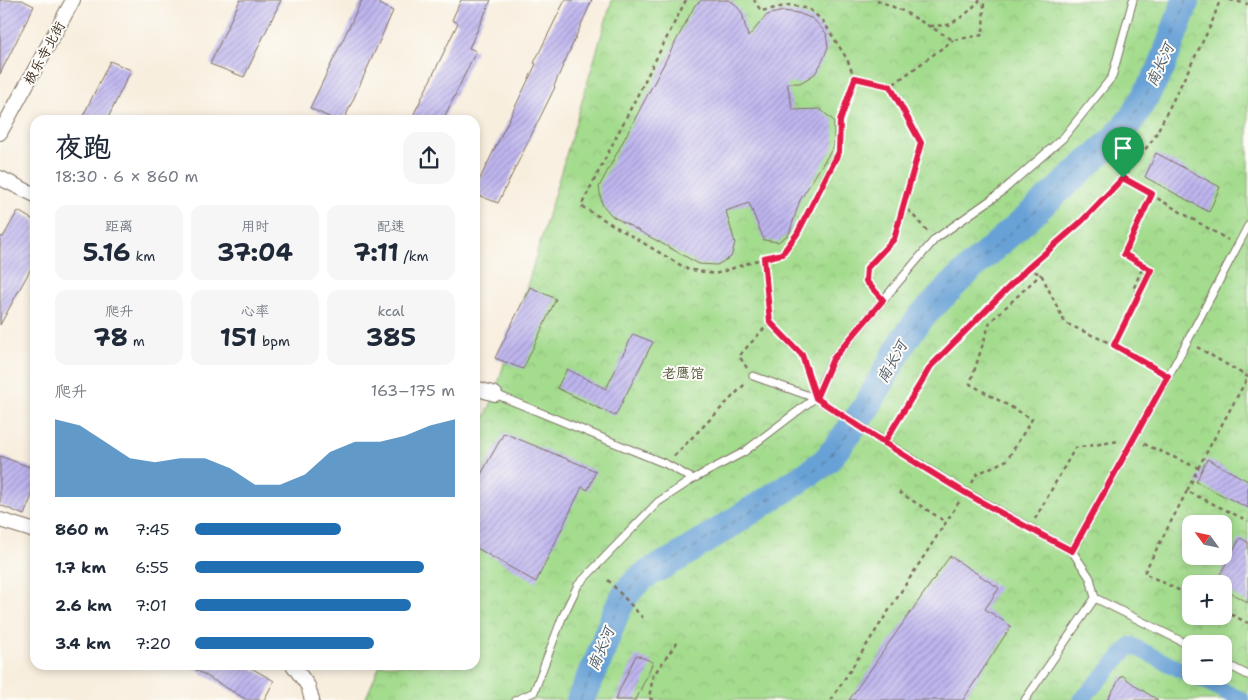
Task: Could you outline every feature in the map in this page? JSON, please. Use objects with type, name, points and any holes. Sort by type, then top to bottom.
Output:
[{"type":"street","name":"极乐寺北街","points":[[0,133],[73,0]]},
{"type":"street","points":[[0,178],[30,193]]},
{"type":"street","points":[[480,390],[495,394]]},
{"type":"street","points":[[0,520],[30,529]]},
{"type":"street","points":[[296,670],[310,693]]},
{"type":"lane","points":[[516,700],[534,692],[562,618],[578,585],[658,502],[693,478],[744,452],[816,398],[833,359],[935,239],[999,194],[1063,138],[1112,77],[1133,0]]},
{"type":"lane","points":[[1072,551],[1187,342],[1248,226]]},
{"type":"lane","points":[[753,376],[816,398],[884,443],[965,492],[1072,551],[1090,578],[1095,598],[1025,700]]},
{"type":"lane","points":[[495,394],[666,464],[693,478]]},
{"type":"lane","points":[[1095,598],[1182,642]]},
{"type":"lane","points":[[1232,667],[1248,675]]},
{"type":"path","points":[[686,0],[581,206],[687,269],[715,274],[782,254],[792,241],[839,152],[840,121],[855,78],[847,59],[823,21],[809,9],[790,4],[761,11],[754,0]]},
{"type":"path","points":[[877,0],[903,11],[953,40]]},
{"type":"path","points":[[928,26],[948,25],[965,15],[980,0]]},
{"type":"path","points":[[890,86],[953,40],[983,35],[984,0]]},
{"type":"path","points":[[884,443],[931,366],[1027,269],[1082,221],[1123,178],[1154,138],[1211,24],[1220,0]]},
{"type":"path","points":[[1230,0],[1248,4]]},
{"type":"path","points":[[855,78],[890,86],[921,143],[894,239],[867,268],[866,281],[883,300]]},
{"type":"path","points":[[1123,178],[1238,245]]},
{"type":"path","points":[[1114,345],[1151,270],[1124,254],[1152,194]]},
{"type":"path","points":[[903,204],[935,239]]},
{"type":"path","points":[[764,258],[770,322],[802,355],[816,398]]},
{"type":"path","points":[[1140,292],[1133,290],[1143,266]]},
{"type":"path","points":[[1027,269],[1041,274],[1064,323],[1114,345],[1168,376]]},
{"type":"path","points":[[831,700],[977,474],[1007,460],[1032,419],[970,384],[990,322],[1041,274]]},
{"type":"path","points":[[666,464],[733,394],[753,376],[739,356],[770,322]]},
{"type":"path","points":[[1182,592],[1144,573],[1198,468],[1248,377],[1187,342]]},
{"type":"path","points":[[1030,528],[1075,448],[1133,439],[1198,468]]},
{"type":"path","points":[[1187,491],[1248,521]]},
{"type":"path","points":[[899,492],[946,522]]},
{"type":"path","points":[[608,580],[643,618]]},
{"type":"path","points":[[1232,616],[1248,623]]},
{"type":"path","points":[[653,700],[649,698],[653,676],[678,641]]},
{"type":"green space","name":"老鹰馆","points":[[612,0],[1248,0],[1248,700],[365,700],[378,670],[480,670],[480,429],[495,394]]},
{"type":"building","points":[[0,0],[22,0],[34,6],[0,74]]},
{"type":"building","points":[[240,0],[281,0],[244,77],[210,64]]},
{"type":"building","points":[[362,0],[373,0],[393,11],[346,115],[325,115],[310,108]]},
{"type":"building","points":[[461,0],[491,0],[469,48],[476,51],[445,115],[413,115],[458,23],[452,20]]},
{"type":"building","points":[[565,0],[592,0],[555,87],[498,203],[480,196],[480,179],[536,64],[534,63]]},
{"type":"building","points":[[702,0],[728,0],[734,3],[742,13],[748,37],[767,15],[783,11],[798,13],[813,19],[826,33],[828,47],[823,60],[815,74],[800,83],[787,83],[793,110],[820,109],[834,121],[834,146],[800,200],[789,234],[778,242],[764,240],[749,203],[726,211],[735,243],[731,257],[717,265],[699,264],[612,216],[602,204],[599,187],[695,5]]},
{"type":"building","points":[[110,61],[131,70],[109,115],[83,115]]},
{"type":"building","points":[[1156,153],[1220,187],[1209,212],[1145,177]]},
{"type":"building","points":[[18,211],[30,218],[30,270],[0,325],[0,237],[3,237]]},
{"type":"building","points":[[530,287],[556,299],[523,369],[495,358]]},
{"type":"building","points":[[633,334],[653,342],[615,416],[557,388],[567,369],[606,389]]},
{"type":"building","points":[[504,433],[596,471],[588,490],[582,487],[536,582],[480,550],[480,476]]},
{"type":"building","points":[[0,456],[30,467],[30,500],[24,515],[0,505]]},
{"type":"building","points":[[1207,459],[1248,481],[1248,508],[1196,482]]},
{"type":"building","points":[[1240,538],[1248,542],[1248,603],[1232,594],[1232,575],[1220,575],[1225,565],[1232,565],[1232,553]]},
{"type":"building","points":[[950,556],[999,588],[985,609],[1011,626],[963,700],[849,700]]},
{"type":"building","points":[[636,655],[653,662],[636,700],[615,700]]},
{"type":"building","points":[[196,670],[255,670],[274,681],[264,700],[247,700]]},
{"type":"building","points":[[1122,675],[1137,687],[1158,700],[1107,700]]},
{"type":"waterway","name":"南长河","points":[[580,700],[620,605],[632,586],[649,573],[677,558],[826,461],[867,406],[906,337],[922,316],[962,276],[1115,139],[1133,117],[1161,69],[1186,0]]},
{"type":"waterway","points":[[1081,700],[1131,645],[1182,670]]},
{"type":"waterway","points":[[1212,685],[1242,700]]},
{"type":"ferry route","points":[[856,421],[882,382],[906,337],[922,316],[962,276],[1115,139],[1133,117],[1161,69],[1186,0]]},
{"type":"ferry route","points":[[580,700],[620,605],[632,586],[649,573],[677,558],[807,475],[826,461],[854,425]]},
{"type":"route","points":[[1123,178],[1082,221],[1027,269],[931,366],[884,443],[816,398],[802,355],[770,322],[764,258],[782,254],[797,234],[839,152],[840,121],[855,78],[890,86],[921,143],[894,239],[867,268],[866,281],[883,300],[833,359],[816,398],[850,420],[884,443],[965,492],[1072,551],[1168,376],[1114,345],[1151,270],[1124,254],[1152,194],[1123,178]]}]
